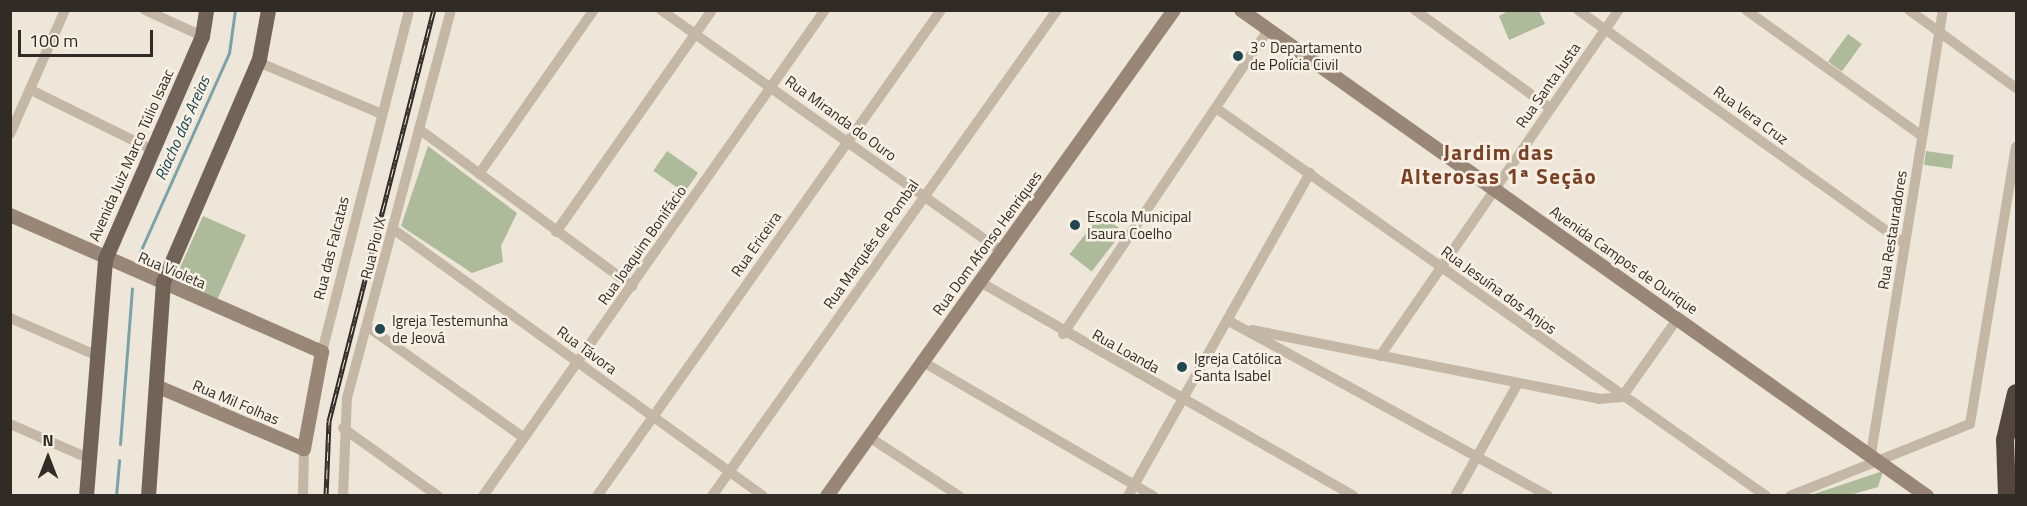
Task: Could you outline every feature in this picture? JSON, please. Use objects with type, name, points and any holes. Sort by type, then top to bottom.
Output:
[{"type":"highway","points":[[2006,494],[2016,393]]},
{"type":"main road","name":"Avenida Juiz Marco Túlio Isaac","points":[[86,495],[105,259],[155,151],[202,36],[206,10]]},
{"type":"main road","points":[[152,494],[163,282],[258,62],[268,10]]},
{"type":"street","points":[[10,134],[65,10]]},
{"type":"street","points":[[145,10],[202,36]]},
{"type":"street","name":"Rua das Falcatas","points":[[303,495],[304,449],[322,352],[409,10]]},
{"type":"street","name":"Rua Pio IX","points":[[343,495],[343,428],[451,10]]},
{"type":"street","points":[[479,174],[594,10]]},
{"type":"street","name":"Rua Miranda do Ouro","points":[[661,10],[1002,251]]},
{"type":"street","points":[[556,232],[712,10]]},
{"type":"street","name":"Rua Joaquim Bonifácio","points":[[483,495],[579,362],[825,10]]},
{"type":"street","name":"Rua Ericeira","points":[[597,495],[846,140],[941,10]]},
{"type":"street","name":"Rua Marquês de Pombal","points":[[712,495],[923,195],[1057,10]]},
{"type":"street","name":"Rua Dom Afonso Henriques","points":[[828,495],[1174,10]]},
{"type":"street","name":"Avenida Campos de Ourique","points":[[1241,10],[1928,495]]},
{"type":"street","points":[[1415,10],[1550,108]]},
{"type":"street","name":"Rua Vera Cruz","points":[[1578,10],[1905,244]]},
{"type":"street","name":"Rua Santa Justa","points":[[1380,356],[1439,266],[1619,10]]},
{"type":"street","points":[[1746,10],[1922,136]]},
{"type":"street","points":[[1909,10],[2016,88]]},
{"type":"street","name":"Rua Restauradores","points":[[1876,458],[1905,244],[1943,10]]},
{"type":"street","points":[[1063,333],[1268,30]]},
{"type":"street","points":[[258,62],[382,114]]},
{"type":"street","points":[[31,90],[155,151]]},
{"type":"street","name":"Rua Jesuína dos Anjos","points":[[1216,108],[1622,397],[1766,495]]},
{"type":"street","points":[[419,129],[632,286]]},
{"type":"street","points":[[1790,495],[1876,458],[1970,424],[2016,147]]},
{"type":"street","points":[[1128,495],[1310,173]]},
{"type":"street","name":"Rua Violeta","points":[[10,215],[105,259],[322,352]]},
{"type":"street","name":"Rua Távora","points":[[393,229],[763,495]]},
{"type":"street","name":"Rua Loanda","points":[[980,282],[1063,333],[1353,495]]},
{"type":"street","points":[[10,318],[98,356]]},
{"type":"street","points":[[1252,330],[1517,385],[1599,399],[1622,397],[1678,318]]},
{"type":"street","points":[[1227,320],[1252,330],[1548,495]]},
{"type":"street","points":[[368,327],[524,438]]},
{"type":"street","points":[[923,362],[1153,495]]},
{"type":"street","points":[[1455,495],[1517,385]]},
{"type":"street","name":"Rua Mil Folhas","points":[[156,386],[304,449]]},
{"type":"street","points":[[10,424],[90,459]]},
{"type":"street","points":[[343,428],[438,495]]},
{"type":"street","points":[[869,437],[952,494]]},
{"type":"green space","points":[[1510,10],[1539,11],[1545,24],[1509,40],[1499,16]]},
{"type":"green space","points":[[1848,34],[1862,44],[1842,71],[1828,62]]},
{"type":"green space","points":[[428,146],[517,213],[501,246],[503,262],[472,273],[401,226]]},
{"type":"green space","points":[[667,151],[698,173],[684,192],[653,171]]},
{"type":"green space","points":[[1926,151],[1954,155],[1952,169],[1924,165]]},
{"type":"green space","points":[[1101,214],[1123,231],[1092,271],[1070,254]]},
{"type":"green space","points":[[203,216],[246,235],[217,300],[174,281]]},
{"type":"green space","points":[[1883,471],[1878,487],[1850,495],[1808,496]]},
{"type":"waterway","name":"Riacho das Areias","points":[[140,252],[229,53],[235,10]]},
{"type":"waterway","name":"Riacho das Areias","points":[[120,444],[132,288]]},
{"type":"waterway","name":"Riacho das Areias","points":[[116,496],[119,460]]},
{"type":"railway","points":[[326,496],[329,421],[434,10]]},
{"type":"place","name":"3° Departamento de Polícia Civil","points":[[1238,56]]},
{"type":"place","name":"Escola Municipal Isaura Coelho","points":[[1075,225]]},
{"type":"place","name":"Igreja Testemunha de Jeová","points":[[380,329]]},
{"type":"place","name":"Igreja Católica Santa Isabel","points":[[1182,367]]},
{"type":"district","name":"Jardim das Alterosas 1ª Seção","points":[[1499,164]]}]
